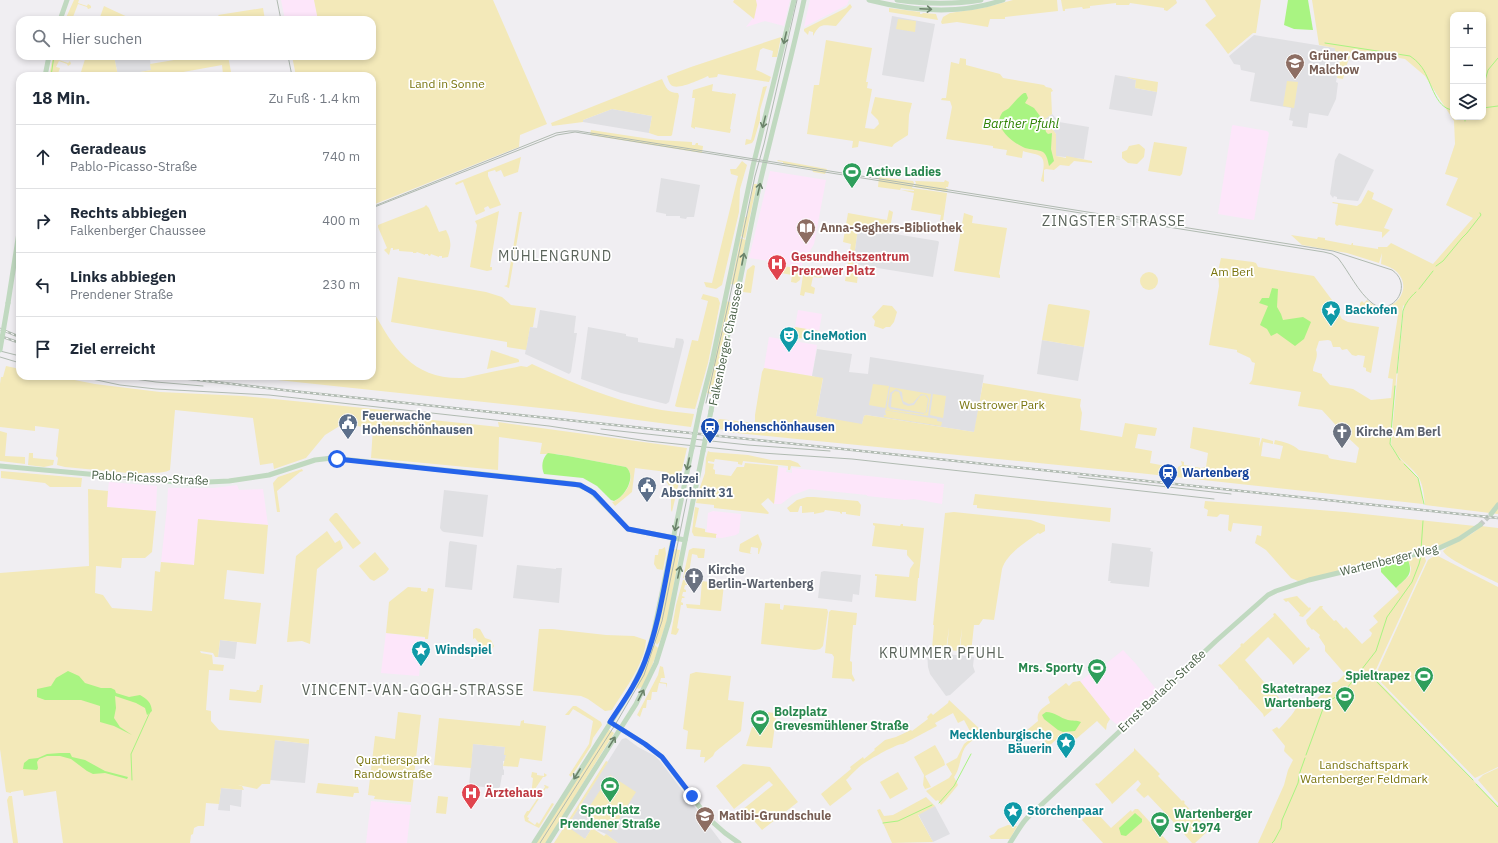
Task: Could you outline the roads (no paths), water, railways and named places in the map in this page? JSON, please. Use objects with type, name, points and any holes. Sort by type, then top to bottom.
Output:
[{"type":"main road","points":[[61,16],[67,0]]},
{"type":"main road","name":"Falkenberger Chaussee","points":[[534,843],[630,692],[645,661],[653,635],[700,408],[712,362],[753,166],[794,0]]},
{"type":"main road","name":"Falkenberger Chaussee","points":[[548,843],[644,690],[660,651],[686,540],[711,411],[760,183],[804,0]]},
{"type":"main road","points":[[869,0],[910,8],[940,10],[968,8],[1003,0]]},
{"type":"main road","points":[[897,0],[937,4],[964,3],[981,0]]},
{"type":"main road","points":[[46,72],[48,60]]},
{"type":"main road","points":[[0,350],[16,252]]},
{"type":"main road","points":[[726,294],[736,296]]},
{"type":"main road","name":"Pablo-Picasso-Straße","points":[[0,466],[187,483],[229,481],[269,475],[315,460],[332,458],[575,484],[590,490],[628,529],[686,540]]},
{"type":"main road","points":[[1491,514],[1498,505]]},
{"type":"main road","name":"Wartenberger Weg","points":[[1292,585],[1437,549],[1459,539],[1480,524]]},
{"type":"main road","name":"Ernst-Barlach-Straße","points":[[1010,843],[1023,821],[1260,600],[1276,591],[1292,585]]},
{"type":"main road","points":[[610,722],[652,748],[662,757],[708,818],[739,843]]},
{"type":"water","points":[[1288,0],[1308,0],[1313,30],[1294,29],[1284,25]]},
{"type":"water","name":"Barther Pfuhl","points":[[1024,93],[1026,93],[1028,98],[1025,103],[1034,108],[1043,120],[1046,132],[1048,134],[1052,133],[1051,149],[1054,161],[1049,166],[1043,152],[1025,148],[1015,142],[1005,134],[1000,124],[1000,118],[1003,112]]},
{"type":"water","name":"Am Berl","points":[[1272,288],[1278,289],[1277,307],[1283,320],[1303,317],[1311,322],[1304,339],[1295,346],[1277,333],[1271,336],[1267,329],[1260,325],[1268,306],[1259,303],[1262,298],[1269,298]]},
{"type":"water","points":[[548,453],[626,467],[629,471],[630,481],[626,491],[614,501],[611,500],[597,486],[583,478],[544,474],[544,457]]},
{"type":"water","points":[[1408,560],[1410,569],[1408,576],[1396,588],[1381,572],[1381,567]]},
{"type":"water","points":[[68,671],[79,676],[85,683],[101,688],[111,688],[115,690],[116,693],[129,697],[140,695],[151,705],[152,711],[147,715],[145,708],[136,703],[115,696],[116,708],[114,718],[120,727],[132,735],[114,726],[100,722],[100,706],[81,700],[45,700],[37,697],[37,689],[51,686],[56,678]]},
{"type":"water","points":[[1046,712],[1068,720],[1081,722],[1075,731],[1063,732],[1044,719],[1042,715]]},
{"type":"water","points":[[70,753],[72,757],[85,760],[105,771],[128,777],[127,779],[105,773],[93,774],[71,759],[60,756],[47,756],[39,759],[37,762],[37,770],[23,769],[24,763],[29,759],[38,758],[47,754]]},
{"type":"water","points":[[1135,813],[1142,819],[1142,822],[1126,836],[1121,835],[1119,828]]},
{"type":"waterway","points":[[1325,43],[1410,56],[1418,62],[1424,70],[1441,104],[1450,109]]},
{"type":"waterway","points":[[1484,84],[1488,70],[1498,58]]},
{"type":"waterway","points":[[52,72],[53,60]]},
{"type":"waterway","points":[[1486,108],[1498,106]]},
{"type":"waterway","points":[[1436,266],[1443,261],[1467,233],[1481,215],[1480,213]]},
{"type":"waterway","points":[[1419,289],[1433,271]]},
{"type":"waterway","points":[[1397,373],[1403,311],[1408,301],[1416,292]]},
{"type":"waterway","points":[[1395,386],[1390,444],[1400,460]]},
{"type":"waterway","points":[[1404,464],[1418,478],[1424,504]]},
{"type":"waterway","points":[[1421,550],[1423,521]]},
{"type":"waterway","points":[[1306,755],[1324,706],[1329,701],[1344,692],[1376,651],[1387,617],[1412,582],[1421,556]]},
{"type":"waterway","points":[[1374,679],[1473,780]]},
{"type":"waterway","points":[[132,780],[131,754],[150,712]]},
{"type":"waterway","points":[[939,803],[954,786],[971,754]]},
{"type":"waterway","points":[[1272,843],[1281,828],[1282,820],[1298,783],[1305,758]]},
{"type":"waterway","points":[[1476,784],[1498,807]]},
{"type":"waterway","points":[[883,823],[898,821],[932,805]]},
{"type":"tunnel","points":[[1480,525],[1491,514]]},
{"type":"tram line","points":[[277,0],[280,16]]},
{"type":"tram line","points":[[706,403],[755,176],[764,144],[797,0]]},
{"type":"tram line","points":[[289,60],[291,72]]},
{"type":"tram line","points":[[376,205],[556,133],[578,131],[1333,251],[1392,270],[1399,277],[1401,291],[1398,298],[1393,303],[1379,307],[1372,303],[1358,288],[1338,258],[1332,254],[1324,252],[575,132],[557,135],[376,206]]},
{"type":"tram line","points":[[0,351],[16,355]]},
{"type":"tram line","points":[[0,357],[16,362]]},
{"type":"tram line","points":[[97,380],[120,385],[156,389],[269,395],[549,426],[648,441],[762,453],[852,459],[1214,499]]},
{"type":"tram line","points":[[142,380],[203,386]]},
{"type":"tram line","points":[[601,429],[748,445],[830,451]]},
{"type":"tram line","points":[[1078,477],[1231,494]]},
{"type":"tram line","points":[[540,843],[615,725],[644,675],[662,621],[688,493]]},
{"type":"railway","points":[[0,329],[16,335]]},
{"type":"railway","points":[[0,336],[16,342]]},
{"type":"railway","points":[[198,380],[1498,518]]},
{"type":"place","name":"Grüner Campus Malchow","points":[[1295,80]]},
{"type":"place","name":"Active Ladies","points":[[852,189]]},
{"type":"place","name":"Anna-Seghers-Bibliothek","points":[[806,245]]},
{"type":"place","name":"Gesundheitszentrum Prerower Platz","points":[[777,281]]},
{"type":"place","name":"Backofen","points":[[1331,327]]},
{"type":"place","name":"CineMotion","points":[[789,353]]},
{"type":"place","name":"Feuerwache Hohenschönhausen","points":[[348,440]]},
{"type":"place","name":"Hohenschönhausen","points":[[710,444]]},
{"type":"place","name":"Kirche Am Berl","points":[[1342,449]]},
{"type":"place","name":"Wartenberg","points":[[1168,490]]},
{"type":"place","name":"Polizei Abschnitt 31","points":[[647,503]]},
{"type":"place","name":"Kirche Berlin-Wartenberg","points":[[694,594]]},
{"type":"place","name":"Windspiel","points":[[421,667]]},
{"type":"place","name":"Mrs. Sporty","points":[[1097,685]]},
{"type":"place","name":"Spieltrapez","points":[[1424,693]]},
{"type":"place","name":"Skatetrapez Wartenberg","points":[[1345,713]]},
{"type":"place","name":"Bolzplatz Grevesmühlener Straße","points":[[760,736]]},
{"type":"place","name":"Mecklenburgische Bäuerin","points":[[1066,759]]},
{"type":"place","name":"Sportplatz Prendener Straße","points":[[610,803]]},
{"type":"place","name":"Ärztehaus","points":[[471,810]]},
{"type":"place","name":"Storchenpaar","points":[[1013,828]]},
{"type":"place","name":"Matibi-Grundschule","points":[[705,833]]},
{"type":"place","name":"Wartenberger SV 1974","points":[[1160,838]]},
{"type":"district","name":"ZINGSTER STRASSE","points":[[1114,221]]},
{"type":"district","name":"MÜHLENGRUND","points":[[555,256]]},
{"type":"district","name":"KRUMMER PFUHL","points":[[942,653]]},
{"type":"district","name":"VINCENT-VAN-GOGH-STRASSE","points":[[413,690]]},
{"type":"park label","name":"Land in Sonne","points":[[447,84]]},
{"type":"park label","name":"Wustrower Park","points":[[1002,405]]},
{"type":"park label","name":"Quartierspark Randowstraße","points":[[393,767]]},
{"type":"park label","name":"Landschaftspark Wartenberger Feldmark","points":[[1364,772]]}]
